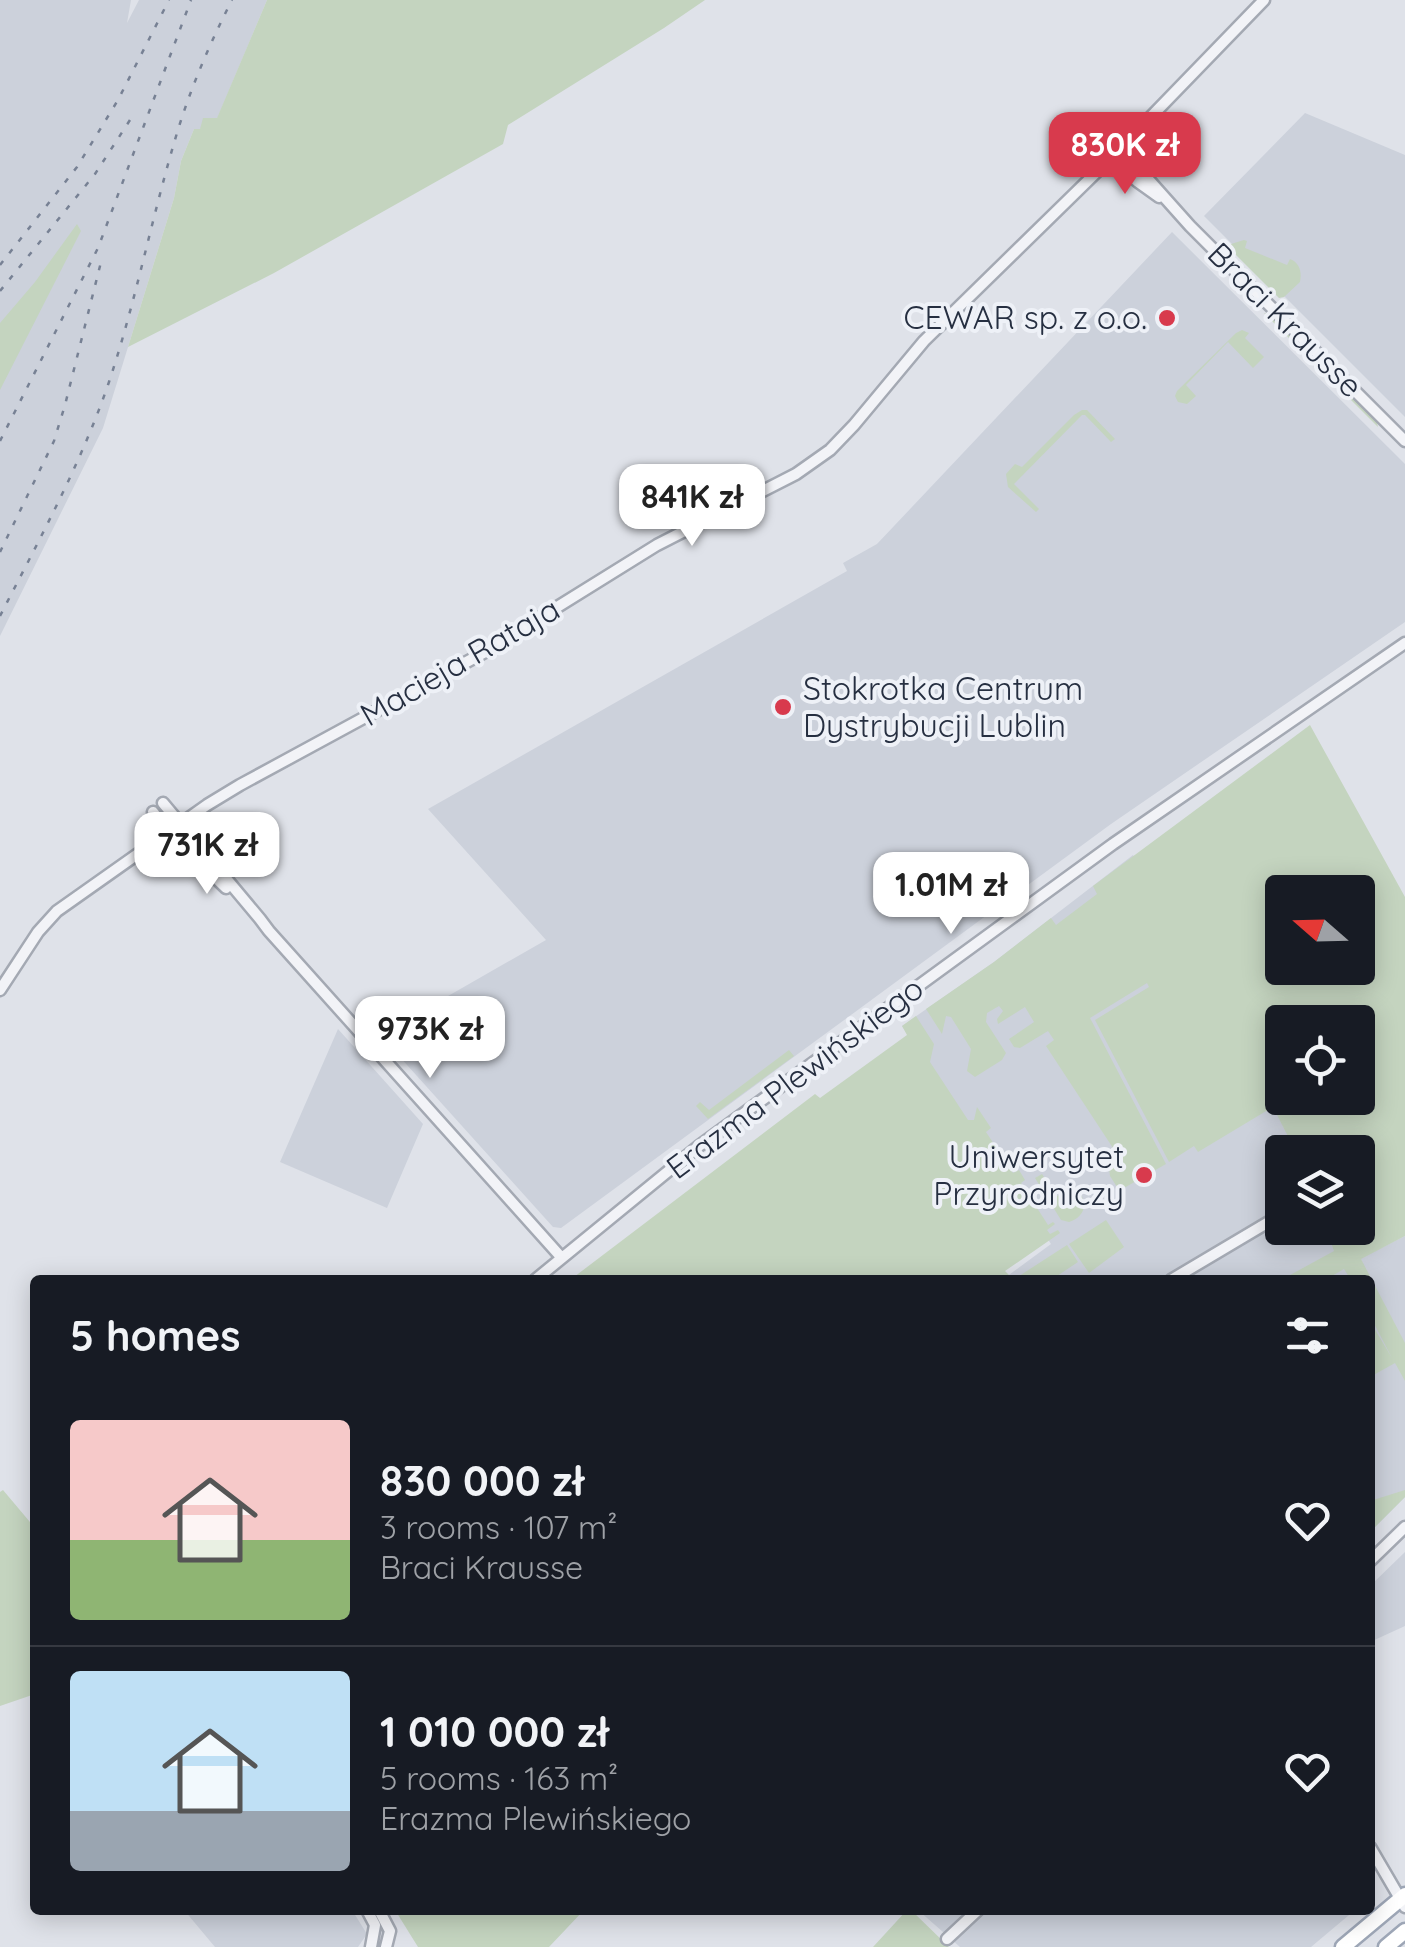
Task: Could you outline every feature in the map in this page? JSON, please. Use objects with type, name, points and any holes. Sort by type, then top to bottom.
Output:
[{"type":"main road","points":[[1343,1947],[1403,1900]]},
{"type":"main road","points":[[1386,1947],[1405,1931]]},
{"type":"street","name":"Macieja Rataja","points":[[0,990],[38,932],[57,911],[240,785],[485,652],[657,545],[816,461],[854,425],[924,341],[1264,0]]},
{"type":"street","name":"Braci Krausse","points":[[1097,137],[1405,441]]},
{"type":"street","name":"Erazma Plewińskiego","points":[[540,1275],[699,1146],[1098,855],[1405,643]]},
{"type":"street","points":[[163,803],[268,931],[561,1257]]},
{"type":"street","points":[[152,812],[268,931]]},
{"type":"street","points":[[1179,1275],[1265,1224]]},
{"type":"street","points":[[1375,1556],[1405,1527]]},
{"type":"street","points":[[1375,1855],[1403,1900]]},
{"type":"street","points":[[370,1915],[391,1944]]},
{"type":"street","points":[[382,1915],[391,1944]]},
{"type":"street","points":[[947,1939],[973,1915]]},
{"type":"street","points":[[376,1925],[372,1943],[391,1944]]},
{"type":"shaded area","points":[[0,0],[131,0],[127,23],[139,0],[267,0],[217,119],[194,129],[181,161],[174,198],[103,428],[0,636]]},
{"type":"shaded area","points":[[1305,113],[1405,155],[1405,417],[1204,216]]},
{"type":"shaded area","points":[[1172,232],[1405,464],[1405,622],[1111,824],[561,1228],[553,1227],[380,1035],[546,940],[428,809],[847,571],[843,563],[877,544]]},
{"type":"shaded area","name":"Uniwersytet Przyrodniczy","points":[[1133,855],[1265,1092],[1265,1115],[1343,1115],[1323,1135],[1265,1135],[1265,1245],[1354,1245],[1361,1258],[1405,1236],[1405,1497],[1375,1527],[1375,1275],[1009,1275],[1051,1244],[974,1126],[970,1128],[902,1026],[994,962]]},
{"type":"shaded area","points":[[338,1029],[423,1124],[387,1208],[280,1162]]},
{"type":"shaded area","points":[[1405,1552],[1405,1626],[1375,1640],[1375,1581]]},
{"type":"shaded area","points":[[188,1915],[355,1915],[367,1934],[358,1947],[215,1947]]},
{"type":"shaded area","points":[[924,1915],[1349,1915],[1311,1947],[960,1947]]},
{"type":"green space","points":[[267,0],[705,0],[508,125],[503,144],[274,273],[128,347],[174,198],[181,161],[194,129],[200,129],[203,118],[217,118]]},
{"type":"green space","points":[[77,224],[81,231],[0,390],[0,323]]},
{"type":"green space","points":[[1244,240],[1245,248],[1287,265],[1290,259],[1293,261],[1300,268],[1300,282],[1279,298],[1229,248]]},
{"type":"green space","points":[[1264,313],[1273,315],[1376,419],[1378,427]]},
{"type":"green space","points":[[1236,333],[1249,333],[1245,338],[1264,357],[1253,368],[1228,342],[1186,385],[1196,396],[1187,404],[1178,402],[1177,391]]},
{"type":"green space","points":[[1087,410],[1115,439],[1111,442],[1082,415],[1014,484],[1039,509],[1036,512],[1008,487],[1006,474],[1015,464],[1022,467],[1074,415]]},
{"type":"green space","points":[[1310,725],[1405,897],[1405,1236],[1361,1259],[1369,1275],[1348,1275],[1344,1269],[1334,1275],[1290,1275],[1334,1251],[1332,1245],[1375,1245],[1375,1135],[1287,1135],[1277,1115],[1375,1115],[1375,1005],[1265,1005],[1265,1112],[1198,1152],[1194,1146],[1169,1162],[1095,1020],[1149,987],[1147,983],[1090,1018],[1166,1164],[1124,1188],[1117,1187],[1109,1168],[1115,1157],[1113,1148],[1046,1046],[1054,1040],[1048,1031],[1020,1048],[1014,1047],[1009,1039],[1034,1022],[1025,1007],[998,1024],[1003,1011],[999,1006],[987,1013],[986,1022],[1006,1053],[1002,1060],[975,1077],[967,1071],[971,1049],[951,1017],[946,1016],[942,1034],[926,1009],[1051,918],[1056,925],[1097,894],[1093,886]]},
{"type":"green space","points":[[916,1016],[934,1044],[930,1062],[968,1120],[974,1120],[977,1107],[991,1128],[986,1132],[1013,1173],[1019,1170],[1025,1180],[1021,1183],[1048,1225],[1055,1224],[1047,1230],[1050,1234],[1058,1230],[1060,1233],[1005,1271],[1009,1275],[577,1275],[815,1094],[820,1098],[907,1035],[902,1026]]},
{"type":"green space","points":[[789,1050],[794,1056],[708,1119],[696,1106],[700,1102],[709,1110]]},
{"type":"green space","points":[[1042,1174],[1057,1196],[1070,1190],[1081,1195],[1084,1208],[1077,1218],[1061,1220],[1035,1178]]},
{"type":"green space","points":[[1106,1220],[1124,1247],[1089,1273],[1069,1244]]},
{"type":"green space","points":[[1067,1245],[1078,1262],[1058,1275],[1021,1275]]},
{"type":"green space","points":[[1375,1286],[1405,1343],[1405,1381],[1395,1363],[1375,1374],[1375,1329],[1392,1358],[1375,1326]]},
{"type":"green space","points":[[3,1490],[30,1522],[30,1696],[0,1706]]},
{"type":"green space","points":[[1405,1490],[1405,1497],[1375,1527],[1375,1499]]},
{"type":"green space","points":[[398,1915],[579,1915],[549,1947],[418,1947]]},
{"type":"green space","points":[[902,1915],[916,1915],[949,1947],[873,1947]]},
{"type":"railway","points":[[0,265],[77,167],[118,100],[169,0]]},
{"type":"railway","points":[[0,441],[98,248],[191,0]]},
{"type":"railway","points":[[0,616],[59,501],[98,412],[128,321],[182,116],[232,0]]},
{"type":"railway","points":[[0,291],[95,174],[130,120]]},
{"type":"railway","points":[[0,552],[54,441],[102,258]]},
{"type":"place","name":"CEWAR sp. z o.o.","points":[[1167,318]]},
{"type":"place","name":"Stokrotka Centrum Dystrybucji Lublin","points":[[783,707]]},
{"type":"place","name":"Uniwersytet Przyrodniczy","points":[[1144,1175]]}]
